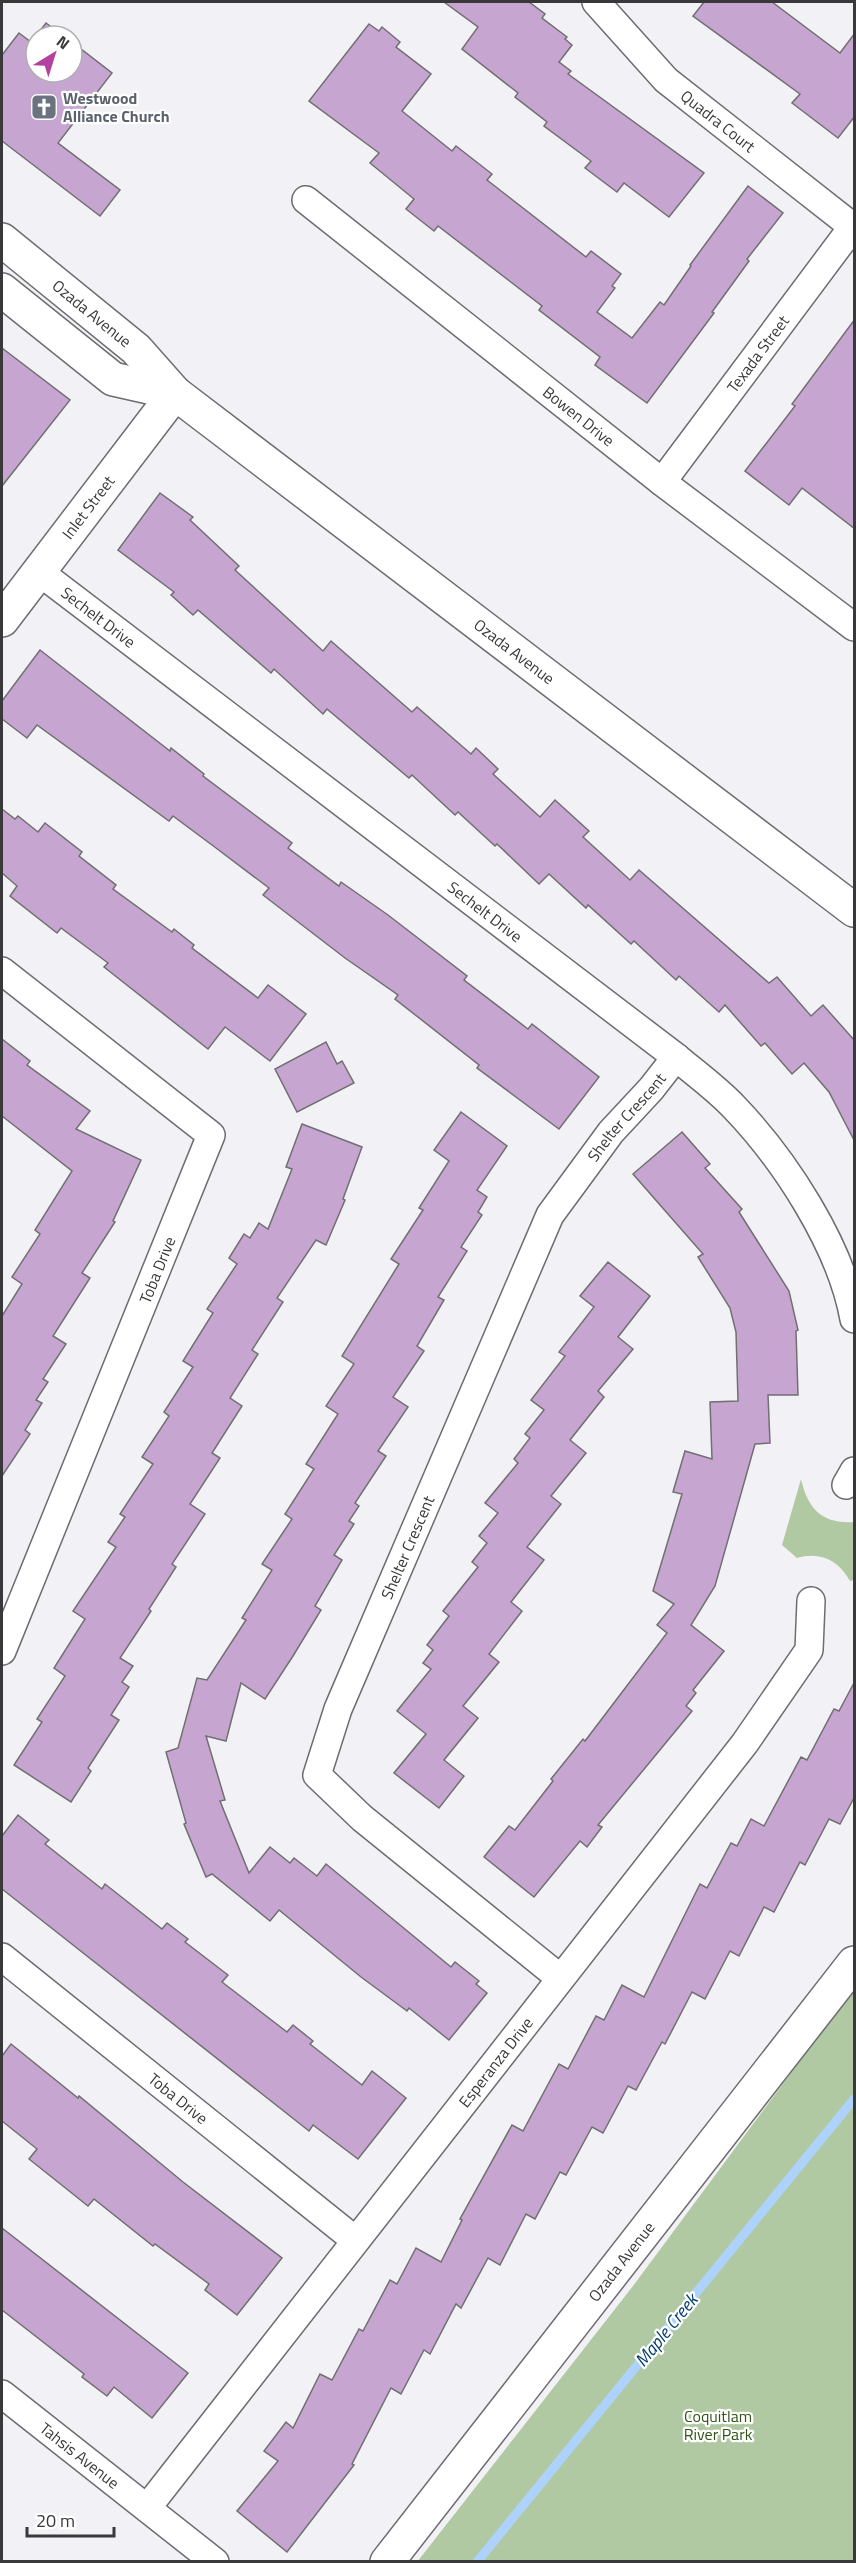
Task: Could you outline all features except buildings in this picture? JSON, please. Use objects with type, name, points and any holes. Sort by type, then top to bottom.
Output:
[{"type":"street","name":"Quadra Court","points":[[596,2],[666,80],[854,226]]},
{"type":"street","name":"Bowen Drive","points":[[306,200],[662,482],[855,627]]},
{"type":"street","name":"Texada Street","points":[[662,482],[854,226]]},
{"type":"street","name":"Ozada Avenue","points":[[2,240],[136,349],[175,393],[855,910]]},
{"type":"street","name":"Ozada Avenue","points":[[2,290],[113,379],[175,393]]},
{"type":"street","name":"Inlet Street","points":[[2,620],[175,393]]},
{"type":"street","name":"Sechelt Drive","points":[[39,571],[676,1057],[734,1107],[776,1158],[821,1226],[851,1300],[855,1319]]},
{"type":"street","name":"Toba Drive","points":[[2,971],[211,1135],[2,1651]]},
{"type":"street","name":"Shelter Crescent","points":[[560,1978],[362,1818],[317,1775],[338,1709],[550,1215],[611,1132],[651,1089],[676,1057]]},
{"type":"street","name":"Esperanza Drive","points":[[147,2508],[745,1743],[809,1650],[811,1601]]},
{"type":"street","name":"Toba Drive","points":[[2,1957],[355,2240]]},
{"type":"street","name":"Ozada Avenue","points":[[387,2562],[855,1963]]},
{"type":"street","name":"Tahsis Avenue","points":[[2,2394],[215,2562]]},
{"type":"green space","points":[[801,1479],[808,1499],[818,1512],[833,1520],[854,1522],[854,1580],[850,1581],[835,1563],[828,1559],[814,1556],[797,1558],[782,1545]]},
{"type":"green space","name":"Coquitlam River Park","points":[[854,1988],[854,2561],[417,2562],[633,2286]]},
{"type":"waterway","name":"Maple Creek","points":[[477,2562],[854,2099]]},
{"type":"place","name":"Westwood Alliance Church","points":[[44,107]]}]
